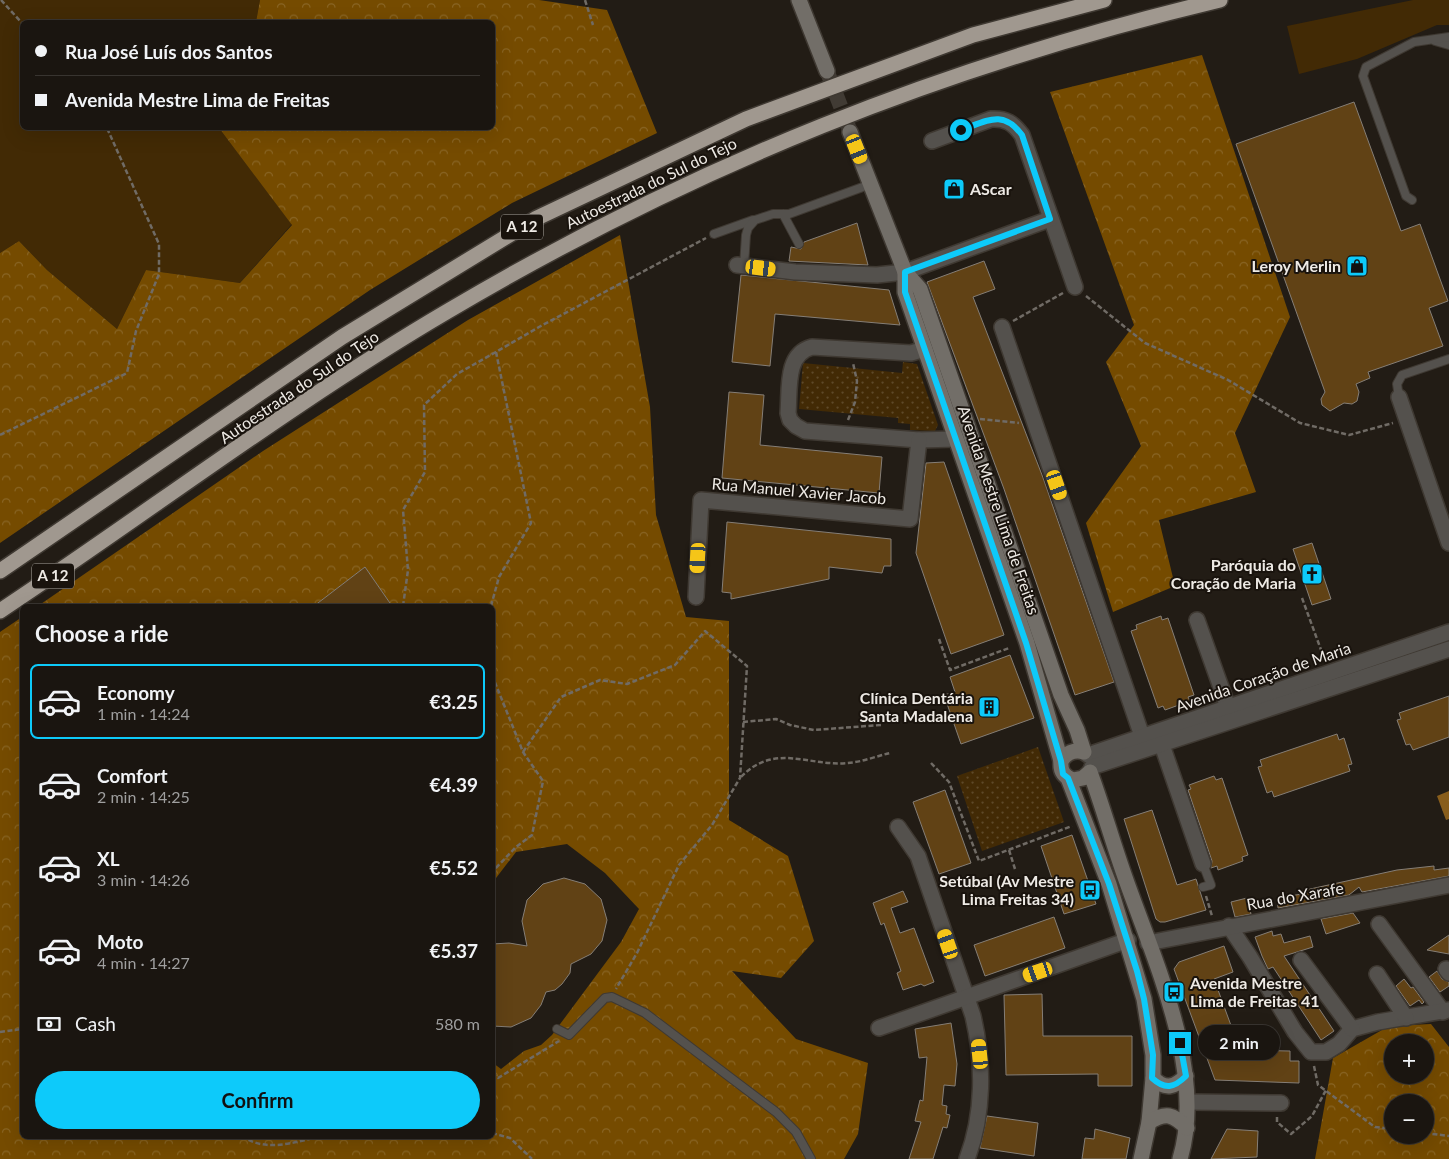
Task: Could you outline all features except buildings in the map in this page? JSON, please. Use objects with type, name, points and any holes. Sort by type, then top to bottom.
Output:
[{"type":"highway","name":"Autoestrada do Sul do Tejo","points":[[0,571],[342,337],[537,218],[746,119],[816,92],[973,35],[1104,0]]},
{"type":"highway","name":"Autoestrada do Sul do Tejo","points":[[0,611],[390,347],[491,286],[634,208],[770,146],[957,75],[1099,31],[1220,0]]},
{"type":"main road","points":[[799,0],[827,72]]},
{"type":"main road","name":"Avenida Mestre Lima de Freitas","points":[[850,132],[905,272],[920,289],[1061,695],[1077,730],[1108,829],[1148,943],[1184,1060],[1188,1102],[1187,1128],[1180,1159]]},
{"type":"main road","name":"Avenida Mestre Lima de Freitas","points":[[905,272],[905,292],[1026,643],[1061,761]]},
{"type":"main road","points":[[1079,750],[1088,762],[1078,780],[1068,778],[1063,774],[1061,761],[1068,754],[1079,750]]},
{"type":"main road","points":[[1068,778],[1109,884],[1128,940],[1144,999],[1153,1055],[1149,1122],[1141,1159]]},
{"type":"main road","points":[[1152,1078],[1160,1086],[1170,1087],[1179,1084],[1186,1076]]},
{"type":"main road","points":[[1149,1122],[1160,1115],[1169,1114],[1176,1117],[1187,1128]]},
{"type":"street","points":[[932,141],[991,119],[1001,119],[1013,123],[1022,135],[1075,287]]},
{"type":"street","points":[[740,266],[795,272],[869,275],[905,272],[1050,219]]},
{"type":"street","points":[[1002,327],[1142,736]]},
{"type":"street","points":[[925,349],[911,353],[812,347],[803,349],[792,361],[788,413],[790,420],[805,431],[919,440],[956,439]]},
{"type":"street","points":[[1399,397],[1449,543]]},
{"type":"street","name":"Rua Manuel Xavier Jacob","points":[[696,597],[701,500],[910,519],[919,440]]},
{"type":"street","points":[[1197,620],[1228,707]]},
{"type":"street","name":"Avenida Coração de Maria","points":[[1088,762],[1142,736],[1449,632]]},
{"type":"street","name":"Avenida Coração de Maria","points":[[1088,762],[1162,745],[1449,649]]},
{"type":"street","points":[[1162,745],[1203,864]]},
{"type":"street","points":[[898,827],[918,856],[967,997],[978,1036],[981,1074],[977,1121],[967,1159]]},
{"type":"street","name":"Rua do Xarafe","points":[[1148,943],[1228,926],[1449,885]]},
{"type":"street","points":[[1228,926],[1250,957],[1294,1032],[1312,1052],[1326,1052],[1339,1044],[1352,1030],[1446,1011],[1379,924]]},
{"type":"street","points":[[879,1028],[1128,940]]},
{"type":"street","points":[[1301,960],[1352,1030]]},
{"type":"street","points":[[1378,974],[1406,1018]]},
{"type":"street","points":[[1188,1102],[1278,1103]]},
{"type":"lane","points":[[1412,200],[1406,196],[1363,76],[1366,67],[1414,42],[1449,37]]},
{"type":"lane","points":[[1431,40],[1449,45]]},
{"type":"lane","points":[[714,234],[773,214],[784,214],[871,184]]},
{"type":"lane","points":[[784,214],[799,244]]},
{"type":"lane","points":[[740,266],[746,234],[748,228],[755,220]]},
{"type":"lane","points":[[1399,397],[1397,384],[1402,376],[1449,359]]},
{"type":"lane","points":[[1203,864],[1211,885],[1203,887]]},
{"type":"lane","points":[[557,1029],[569,1035],[605,998],[612,997],[645,1013],[776,1112],[796,1132],[811,1159]]},
{"type":"path","points":[[1,0],[20,21]]},
{"type":"path","points":[[585,0],[593,25]]},
{"type":"path","points":[[0,434],[127,373],[136,331],[159,274],[159,244],[108,130]]},
{"type":"path","points":[[404,604],[408,570],[403,510],[425,472],[424,405],[458,374],[538,327],[714,234]]},
{"type":"path","points":[[1002,327],[1075,287],[1145,343],[1228,380],[1300,423],[1350,435],[1375,430],[1407,418]]},
{"type":"path","points":[[847,434],[848,416],[855,402],[857,381],[853,365],[854,349]]},
{"type":"path","points":[[492,604],[499,577],[531,523],[496,352]]},
{"type":"path","points":[[976,419],[1026,424]]},
{"type":"path","points":[[1302,598],[1324,658]]},
{"type":"path","points":[[523,752],[562,697],[600,680],[627,684],[675,665],[705,632],[747,666],[740,778]]},
{"type":"path","points":[[939,640],[950,670],[1009,648]]},
{"type":"path","points":[[495,682],[523,752],[543,780],[532,835],[516,847],[495,869]]},
{"type":"path","points":[[743,722],[776,719],[790,725],[814,730],[881,725]]},
{"type":"path","points":[[612,997],[637,953],[679,865],[712,825],[740,778],[750,767],[776,758],[790,757],[831,763],[849,763],[890,752]]},
{"type":"path","points":[[931,763],[949,782],[979,861],[1073,826]]},
{"type":"path","points":[[1008,850],[1016,869]]},
{"type":"path","points":[[1203,887],[1212,916]]},
{"type":"path","points":[[0,1032],[20,1029]]},
{"type":"path","points":[[495,1076],[498,1078],[569,1035]]},
{"type":"path","points":[[1312,1052],[1318,1085],[1375,1127],[1384,1128]]},
{"type":"path","points":[[1278,1103],[1277,1122],[1292,1134],[1312,1116],[1326,1090]]},
{"type":"path","points":[[495,1134],[510,1138],[532,1159]]},
{"type":"path","points":[[1434,1135],[1449,1136]]},
{"type":"path","points":[[246,1139],[252,1144],[273,1146],[307,1139]]},
{"type":"shaded area","points":[[0,0],[260,0],[256,20],[20,20],[20,130],[221,130],[292,224],[240,283],[146,270],[117,329],[47,270],[19,241],[0,253]]},
{"type":"shaded area","points":[[1413,0],[1449,0],[1449,25],[1437,25],[1357,59],[1299,74],[1287,26]]},
{"type":"shaded area","points":[[903,362],[917,364],[938,425],[935,431],[910,430],[910,424],[898,423],[898,418],[799,409],[803,363],[902,373]]},
{"type":"shaded area","points":[[1038,747],[1064,822],[982,851],[957,776]]},
{"type":"green space","points":[[260,0],[539,0],[607,10],[657,133],[512,203],[370,290],[0,543],[0,253],[19,241],[47,270],[117,329],[146,270],[240,283],[292,225],[221,130],[495,130],[495,20],[256,20]]},
{"type":"green space","points":[[1202,55],[1290,317],[1235,433],[1256,492],[1159,520],[1175,586],[1113,612],[1086,523],[1141,446],[1106,362],[1134,325],[1050,92]]},
{"type":"green space","points":[[620,235],[650,407],[656,515],[686,617],[729,621],[729,820],[788,856],[814,941],[781,978],[732,971],[796,1039],[868,1063],[858,1134],[844,1159],[0,1159],[0,632],[20,618],[20,1139],[495,1139],[495,1064],[501,1069],[524,1051],[541,1045],[552,1035],[621,942],[639,909],[605,873],[567,844],[516,852],[495,879],[495,604],[391,604],[365,567],[317,604],[41,604],[263,451],[468,320]]},
{"type":"green space","points":[[1431,1024],[1449,1047],[1449,1159],[1315,1159],[1333,1058],[1389,1026]]},
{"type":"water","points":[[1449,791],[1449,819],[1446,820],[1437,796]]},
{"type":"tunnel","points":[[827,71],[849,128]]},
{"type":"place","name":"AScar","points":[[954,189]]},
{"type":"place","name":"Leroy Merlin","points":[[1357,266]]},
{"type":"place","name":"Paróquia do Coração de Maria","points":[[1312,574]]},
{"type":"place","name":"Clínica Dentária Santa Madalena","points":[[989,707]]},
{"type":"place","name":"Setúbal (Av Mestre Lima Freitas 34)","points":[[1090,890]]},
{"type":"place","name":"Avenida Mestre Lima de Freitas 41","points":[[1174,992]]},
{"type":"route","points":[[961,130],[991,119],[1001,119],[1013,123],[1022,135],[1050,219],[905,272],[905,292],[1026,643],[1044,700],[1063,774],[1068,778],[1109,884],[1128,940],[1144,999],[1153,1055],[1152,1078],[1160,1086],[1170,1087],[1179,1084],[1186,1076],[1180,1043]]}]
